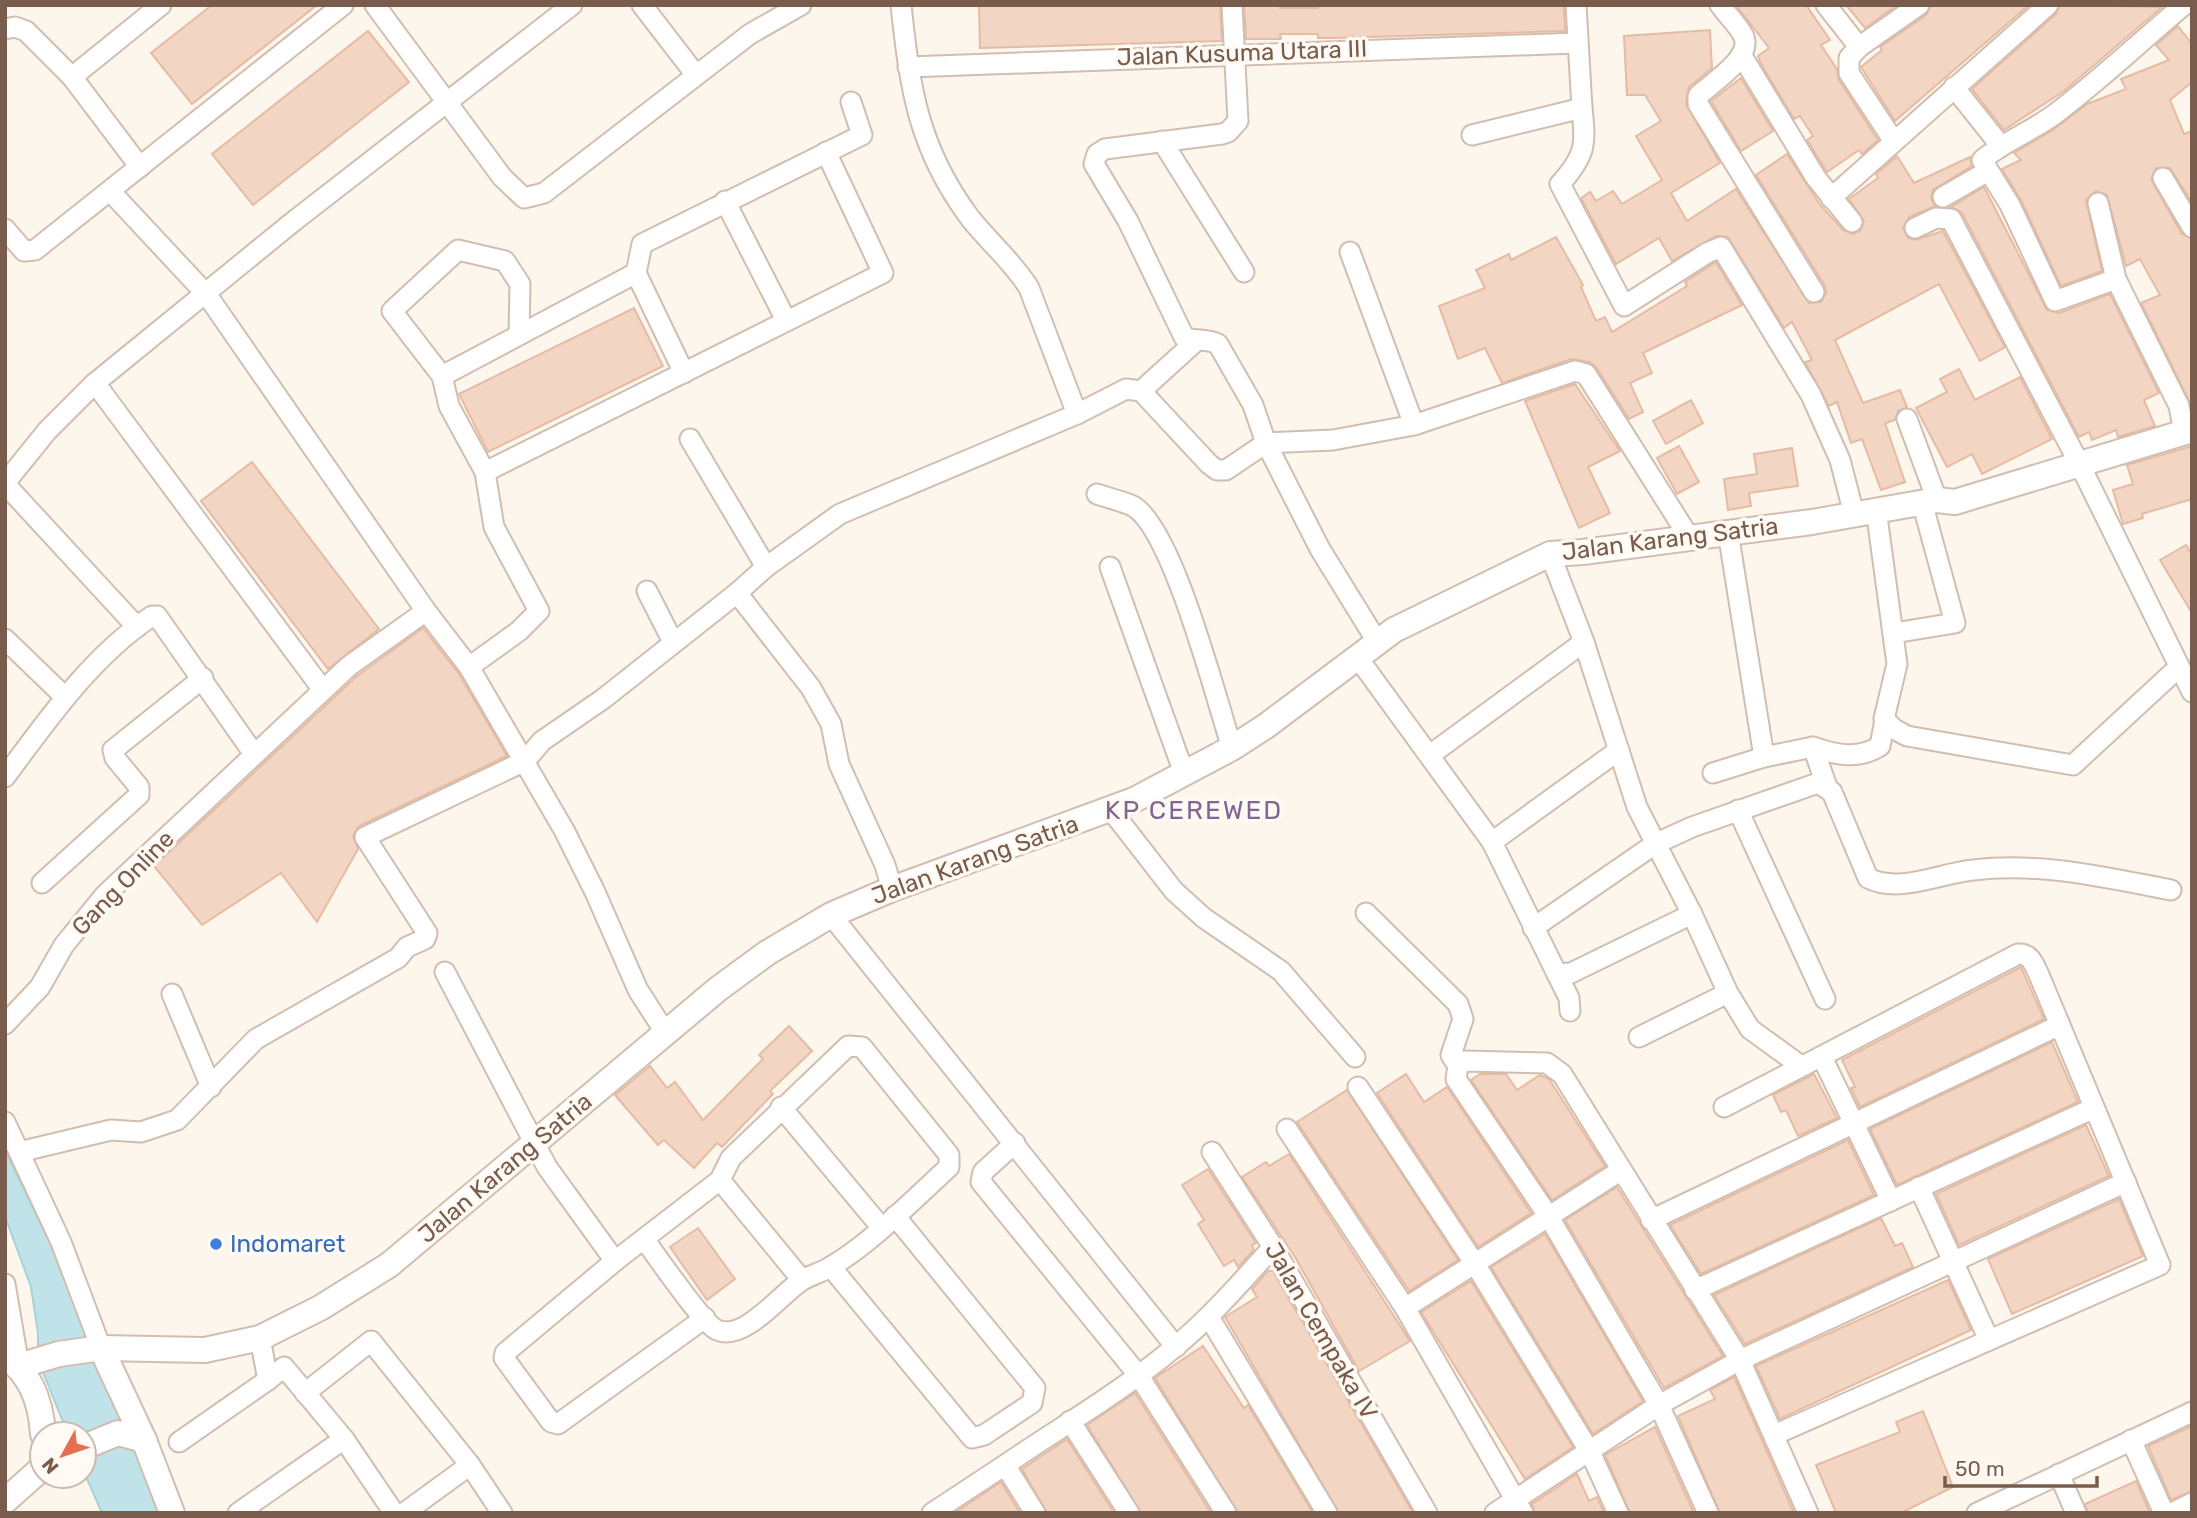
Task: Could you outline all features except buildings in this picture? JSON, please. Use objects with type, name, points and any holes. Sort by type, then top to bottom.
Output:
[{"type":"street","points":[[72,77],[162,5]]},
{"type":"street","points":[[5,229],[24,251],[30,253],[343,5]]},
{"type":"street","points":[[375,5],[502,177],[516,194],[524,198],[544,193],[750,34],[801,5]]},
{"type":"street","points":[[137,627],[5,483],[47,431],[94,383],[207,295],[294,221],[572,5]]},
{"type":"street","points":[[642,5],[696,75]]},
{"type":"street","points":[[901,5],[916,113],[933,156],[970,218],[1020,273],[1029,288],[1077,414]]},
{"type":"street","points":[[1195,342],[1184,337],[1128,221],[1094,164],[1097,153],[1105,149],[1222,134],[1234,127],[1238,121],[1232,5]]},
{"type":"street","points":[[1576,5],[1586,144],[1578,164],[1560,184],[1624,306],[1707,253],[1721,247],[1811,394],[1865,512],[1894,633],[1897,664],[1880,746],[1868,754],[1836,755],[1813,747],[1764,757],[1713,773]]},
{"type":"street","points":[[1720,5],[1744,38],[1742,56],[1831,198],[1852,222]]},
{"type":"street","points":[[1826,5],[1859,47]]},
{"type":"street","points":[[1893,140],[1849,73],[1849,58],[1859,47],[1919,5]]},
{"type":"street","points":[[1831,198],[1893,140],[2048,5]]},
{"type":"street","points":[[2116,279],[2054,301],[2010,205],[1982,160],[2000,145],[2034,130],[2058,112],[2185,5],[2192,11]]},
{"type":"street","points":[[5,29],[16,27],[26,31],[72,77],[140,167]]},
{"type":"street","name":"Jalan Kusuma Utara III","points":[[908,67],[1233,53],[1577,43]]},
{"type":"street","points":[[1742,56],[1698,96],[1698,104],[1814,292]]},
{"type":"street","points":[[1954,87],[2000,145]]},
{"type":"street","points":[[684,373],[636,273],[642,244],[862,135],[851,102]]},
{"type":"street","points":[[1472,135],[1582,108]]},
{"type":"street","points":[[1163,141],[1244,272]]},
{"type":"street","points":[[485,472],[883,273],[826,152]]},
{"type":"street","points":[[1943,197],[1988,171]]},
{"type":"street","points":[[2164,178],[2192,227]]},
{"type":"street","points":[[110,191],[207,295],[426,611],[469,667],[595,892],[638,990],[665,1032]]},
{"type":"street","points":[[725,201],[786,320]]},
{"type":"street","points":[[2098,203],[2116,279],[2179,406],[2188,431]]},
{"type":"street","points":[[1915,228],[1936,218],[1951,219],[2080,465],[2190,687]]},
{"type":"street","points":[[469,667],[519,631],[539,611],[494,527],[485,472],[449,406],[442,376],[392,311],[458,250],[505,261],[520,284],[520,334]]},
{"type":"street","points":[[1349,251],[1415,425]]},
{"type":"street","points":[[442,376],[636,273]]},
{"type":"street","points":[[1141,391],[1195,342],[1209,339],[1218,344],[1253,405],[1266,443],[1368,651],[1430,755],[1492,842],[1569,998],[1570,1011]]},
{"type":"street","points":[[19,1152],[111,1130],[127,1134],[156,1129],[177,1120],[256,1039],[398,958],[407,947],[425,939],[427,933],[365,837],[524,761],[542,741],[603,699],[737,593],[765,567],[840,514],[1077,414],[1126,389],[1141,391],[1217,470],[1226,470],[1266,443],[1333,440],[1415,425],[1576,372],[1586,374],[1689,537]]},
{"type":"street","points":[[94,383],[323,690]]},
{"type":"street","points":[[1894,633],[1955,623],[1930,501],[1906,419]]},
{"type":"street","name":"Jalan Karang Satria","points":[[12,1362],[101,1348],[205,1350],[260,1338],[347,1292],[389,1265],[536,1144],[665,1032],[767,953],[831,915],[892,889],[1111,810],[1184,773],[1232,748],[1305,699],[1394,630],[1550,554],[1728,532],[1930,501],[1955,502],[2188,431]]},
{"type":"street","points":[[690,439],[765,567]]},
{"type":"street","points":[[1097,494],[1133,506],[1161,539],[1179,580],[1232,748]]},
{"type":"street","points":[[1728,532],[1764,757]]},
{"type":"street","points":[[1550,554],[1584,642],[1637,807],[1692,914],[1728,993],[1750,1029],[1801,1066]]},
{"type":"street","points":[[1110,567],[1184,773]]},
{"type":"street","points":[[647,591],[673,642]]},
{"type":"street","points":[[737,593],[811,688],[831,724],[839,764],[885,864],[892,889]]},
{"type":"street","name":"Gang Online","points":[[5,1024],[40,987],[64,945],[105,895],[323,690],[370,649],[426,611]]},
{"type":"street","points":[[5,777],[65,697],[137,627],[152,616],[157,616],[203,678],[254,754]]},
{"type":"street","points":[[5,639],[65,697]]},
{"type":"street","points":[[1430,755],[1584,642]]},
{"type":"street","points":[[1885,720],[1907,736],[2073,765],[2179,667]]},
{"type":"street","points":[[42,883],[139,795],[139,787],[114,758],[113,750],[203,678]]},
{"type":"street","points":[[1813,747],[1826,787],[1838,803],[1868,878],[1880,884],[1896,885],[1972,870],[2013,866],[2059,868],[2171,890]]},
{"type":"street","points":[[1492,842],[1619,750]]},
{"type":"street","points":[[1533,928],[1655,844],[1738,810],[1818,783],[1826,787]]},
{"type":"street","points":[[1111,810],[1174,891],[1204,918],[1281,971],[1355,1057]]},
{"type":"street","points":[[1738,810],[1825,999]]},
{"type":"street","points":[[1366,913],[1458,1004],[1463,1018],[1451,1055],[1458,1066],[1456,1079],[1549,1217],[1660,1405],[1708,1513]]},
{"type":"street","points":[[1557,974],[1571,973],[1692,914]]},
{"type":"street","points":[[831,915],[1176,1347]]},
{"type":"street","points":[[1724,1107],[2018,954],[2031,959],[2160,1265],[1774,1435]]},
{"type":"street","points":[[445,972],[547,1167],[615,1261]]},
{"type":"street","points":[[1639,1037],[1728,993]]},
{"type":"street","points":[[172,994],[211,1087]]},
{"type":"street","points":[[1651,1220],[2060,1025]]},
{"type":"street","points":[[644,1239],[716,1330],[732,1332],[748,1325],[802,1280],[831,1267],[888,1221],[949,1167],[949,1155],[862,1047],[848,1046],[781,1107],[731,1158],[720,1180],[615,1261],[505,1353],[506,1364],[551,1422],[564,1423],[705,1318]]},
{"type":"street","points":[[1822,1057],[1891,1200]]},
{"type":"street","points":[[1458,1066],[1470,1059],[1547,1063],[1562,1074],[1740,1360],[1808,1513]]},
{"type":"street","points":[[1358,1087],[1475,1264],[1590,1452],[1618,1513]]},
{"type":"street","points":[[781,1107],[888,1221],[1035,1388],[1032,1403],[984,1435],[972,1438],[964,1432],[831,1267]]},
{"type":"street","points":[[1695,1290],[2094,1108]]},
{"type":"street","points":[[5,1122],[61,1242],[101,1348],[144,1440],[172,1513]]},
{"type":"street","points":[[1287,1129],[1405,1308],[1519,1506]]},
{"type":"street","points":[[1015,1143],[983,1172],[981,1182],[1139,1376],[1226,1513]]},
{"type":"street","name":"Jalan Cempaka IV","points":[[1212,1152],[1273,1247],[1427,1513]]},
{"type":"street","points":[[1405,1308],[1620,1171]]},
{"type":"street","points":[[720,1180],[802,1280]]},
{"type":"street","points":[[1495,1513],[1519,1506],[1590,1452],[1660,1405],[1740,1360],[2126,1182]]},
{"type":"street","points":[[1919,1187],[1989,1340]]},
{"type":"street","points":[[932,1513],[1139,1376],[1209,1317],[1273,1247]]},
{"type":"street","points":[[5,1283],[12,1362],[41,1405],[42,1420]]},
{"type":"street","points":[[1209,1317],[1327,1513]]},
{"type":"street","points":[[260,1338],[268,1380]]},
{"type":"street","points":[[305,1393],[371,1341],[470,1465],[502,1513]]},
{"type":"street","points":[[179,1442],[284,1367],[344,1439],[394,1513]]},
{"type":"street","points":[[1987,1511],[2192,1412]]},
{"type":"street","points":[[1070,1421],[1129,1513]]},
{"type":"street","points":[[98,1441],[118,1433],[144,1440]]},
{"type":"street","points":[[238,1513],[344,1439]]},
{"type":"street","points":[[2131,1440],[2164,1513]]},
{"type":"street","points":[[404,1513],[470,1465]]},
{"type":"street","points":[[1005,1465],[1035,1513]]},
{"type":"street","points":[[2059,1474],[2076,1513]]},
{"type":"street","points":[[5,1501],[28,1480]]},
{"type":"street","points":[[2172,1513],[2192,1503]]},
{"type":"water","points":[[5,1150],[101,1348],[172,1513],[102,1513],[92,1490],[98,1490],[98,1420],[62,1420],[38,1360],[38,1333],[31,1287],[5,1216]]},
{"type":"place","name":"Indomaret","points":[[216,1244]]},
{"type":"district","name":"KP CEREWED","points":[[1194,810]]}]
